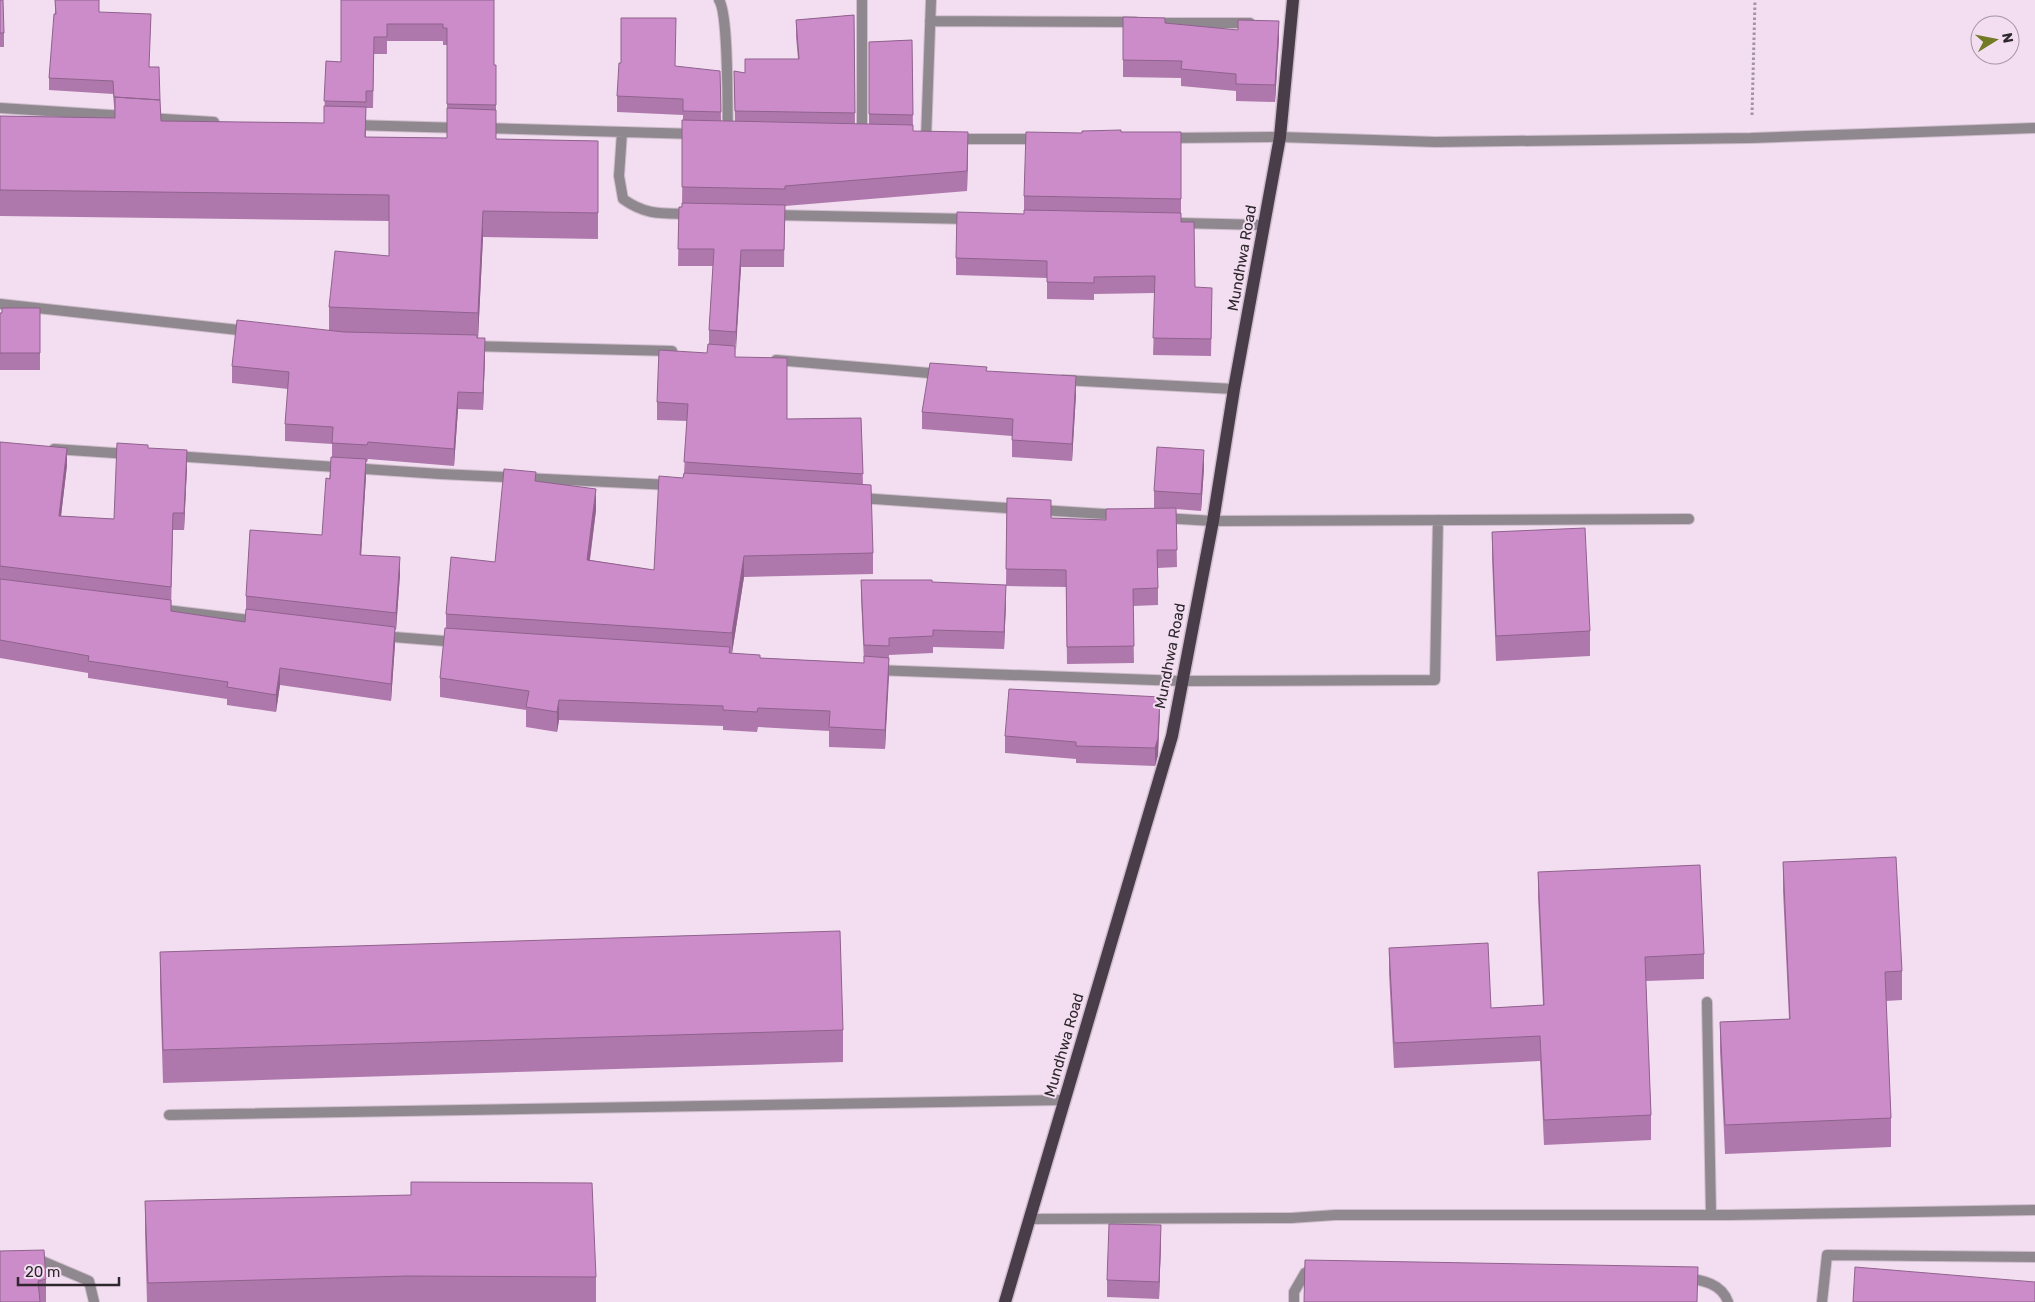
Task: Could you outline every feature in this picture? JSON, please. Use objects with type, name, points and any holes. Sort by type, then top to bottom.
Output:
[{"type":"main road","name":"Mundhwa Road","points":[[1005,1302],[1172,736],[1181,681],[1213,522],[1234,389],[1280,137],[1286,23],[1293,0]]},
{"type":"street","points":[[344,125],[723,134],[725,25],[720,0]]},
{"type":"street","points":[[862,0],[862,138]]},
{"type":"street","points":[[931,0],[931,139],[1053,139]]},
{"type":"street","points":[[930,22],[1262,23]]},
{"type":"street","points":[[0,108],[225,122]]},
{"type":"street","points":[[1161,138],[1280,137],[1436,142],[1751,138],[2035,128]]},
{"type":"street","points":[[622,132],[619,176],[623,199],[637,209],[655,213],[705,214]]},
{"type":"street","points":[[765,215],[985,220]]},
{"type":"street","points":[[1164,223],[1264,225]]},
{"type":"street","points":[[0,304],[256,332]]},
{"type":"street","points":[[465,345],[684,352]]},
{"type":"street","points":[[762,359],[948,374]]},
{"type":"street","points":[[1057,380],[1234,389]]},
{"type":"street","points":[[40,448],[139,454]]},
{"type":"street","points":[[159,455],[440,474],[678,486]]},
{"type":"street","points":[[852,498],[1135,516]]},
{"type":"street","points":[[1154,518],[1213,522],[1689,519]]},
{"type":"street","points":[[868,669],[1181,681],[1435,680],[1438,520]]},
{"type":"street","points":[[147,608],[264,622]]},
{"type":"street","points":[[372,635],[471,643]]},
{"type":"street","points":[[1707,1002],[1711,1215]]},
{"type":"street","points":[[170,1115],[1064,1100]]},
{"type":"street","points":[[1029,1219],[1291,1218],[1335,1215],[1711,1215],[2035,1210]]},
{"type":"street","points":[[1822,1302],[1826,1255],[2035,1257]]},
{"type":"street","points":[[17,1263],[42,1260],[89,1281],[94,1302]]},
{"type":"street","points":[[1294,1302],[1294,1292],[1305,1273],[1322,1266]]},
{"type":"street","points":[[1676,1278],[1696,1279],[1715,1285],[1726,1296],[1728,1302]]},
{"type":"path","points":[[1751,138],[1755,0]]},
{"type":"building","points":[[0,0],[3,0],[4,33],[0,33]]},
{"type":"building","points":[[55,0],[99,0],[99,12],[151,14],[149,67],[159,67],[160,100],[114,97],[113,81],[49,78],[54,14],[56,14]]},
{"type":"building","points":[[341,0],[494,0],[496,105],[447,104],[447,28],[443,28],[443,24],[387,24],[387,37],[374,37],[373,91],[366,91],[366,102],[324,101],[326,61],[341,62]]},
{"type":"building","points":[[854,15],[855,113],[735,111],[734,71],[745,73],[745,59],[799,59],[796,20]]},
{"type":"building","points":[[1123,17],[1165,18],[1165,23],[1238,30],[1238,20],[1279,21],[1275,85],[1236,84],[1236,74],[1181,69],[1182,61],[1123,60]]},
{"type":"building","points":[[621,18],[676,18],[675,66],[720,71],[721,112],[683,111],[683,99],[617,96],[619,63],[621,63]]},
{"type":"building","points":[[912,40],[913,115],[869,114],[869,42]]},
{"type":"building","points":[[115,97],[160,100],[161,121],[324,123],[324,106],[366,107],[365,137],[447,138],[447,108],[496,110],[496,139],[598,141],[598,213],[483,211],[478,313],[329,307],[335,251],[389,256],[389,195],[0,190],[0,116],[115,118]]},
{"type":"building","points":[[682,120],[913,125],[913,131],[968,132],[967,171],[785,186],[785,189],[682,187]]},
{"type":"building","points":[[1121,130],[1121,132],[1181,132],[1181,199],[1024,196],[1026,132],[1082,133],[1082,131]]},
{"type":"building","points":[[682,203],[785,205],[784,250],[741,250],[736,332],[709,330],[714,249],[678,249],[679,207],[682,207]]},
{"type":"building","points":[[1024,210],[1181,213],[1181,222],[1194,222],[1195,287],[1212,288],[1211,339],[1153,338],[1155,276],[1094,277],[1094,283],[1047,282],[1047,261],[956,258],[957,212],[1024,214]]},
{"type":"building","points":[[2,308],[40,308],[40,353],[0,353],[0,313],[2,313]]},
{"type":"building","points":[[237,320],[344,332],[477,335],[477,338],[485,338],[483,393],[458,392],[454,449],[368,442],[367,445],[332,443],[333,427],[285,424],[289,372],[232,366]]},
{"type":"building","points":[[708,344],[735,346],[735,357],[787,358],[787,419],[861,418],[863,474],[684,462],[688,404],[657,402],[659,350],[707,353]]},
{"type":"building","points":[[930,363],[987,367],[986,371],[1076,376],[1072,444],[1012,440],[1013,419],[922,412]]},
{"type":"building","points":[[0,442],[67,448],[59,516],[114,519],[117,443],[148,445],[148,448],[187,450],[184,513],[173,513],[171,587],[0,566]]},
{"type":"building","points":[[1157,447],[1204,450],[1201,494],[1154,491]]},
{"type":"building","points":[[331,457],[366,459],[360,555],[400,557],[396,613],[246,596],[250,530],[322,535],[326,478],[330,479]]},
{"type":"building","points":[[504,469],[536,472],[535,481],[596,489],[587,560],[654,570],[659,476],[683,478],[684,473],[871,485],[873,553],[744,556],[732,633],[446,614],[451,557],[495,562]]},
{"type":"building","points":[[1007,498],[1051,500],[1051,518],[1106,520],[1106,509],[1176,508],[1177,550],[1157,550],[1158,588],[1133,589],[1134,646],[1067,647],[1066,570],[1006,569]]},
{"type":"building","points":[[1585,528],[1590,631],[1496,636],[1492,532]]},
{"type":"building","points":[[0,579],[171,600],[171,611],[245,622],[246,609],[395,627],[391,684],[280,668],[276,695],[227,687],[228,682],[88,661],[89,656],[0,640]]},
{"type":"building","points":[[861,580],[932,580],[932,582],[1006,585],[1004,632],[933,630],[933,636],[889,638],[889,646],[864,645]]},
{"type":"building","points":[[445,628],[730,647],[729,653],[760,655],[760,658],[864,663],[864,656],[889,658],[885,730],[829,727],[830,711],[758,708],[757,712],[723,710],[723,706],[559,700],[557,712],[526,707],[529,691],[440,678]]},
{"type":"building","points":[[1009,689],[1160,697],[1158,738],[1155,748],[1076,746],[1076,742],[1005,736]]},
{"type":"building","points":[[1896,857],[1902,971],[1885,972],[1891,1118],[1725,1125],[1720,1022],[1790,1019],[1783,862]]},
{"type":"building","points":[[1700,865],[1704,954],[1645,957],[1651,1115],[1544,1120],[1540,1036],[1394,1043],[1389,948],[1488,943],[1491,1008],[1544,1005],[1538,872]]},
{"type":"building","points":[[840,931],[843,1030],[163,1050],[160,952]]},
{"type":"building","points":[[411,1182],[592,1183],[596,1277],[407,1276],[148,1283],[145,1201],[411,1195]]},
{"type":"building","points":[[1109,1224],[1161,1225],[1159,1282],[1107,1280]]},
{"type":"building","points":[[44,1250],[46,1279],[38,1281],[40,1302],[0,1302],[0,1251]]},
{"type":"building","points":[[1305,1260],[1698,1267],[1697,1302],[1304,1302]]},
{"type":"building","points":[[1855,1267],[2035,1282],[2035,1302],[1853,1302]]}]
